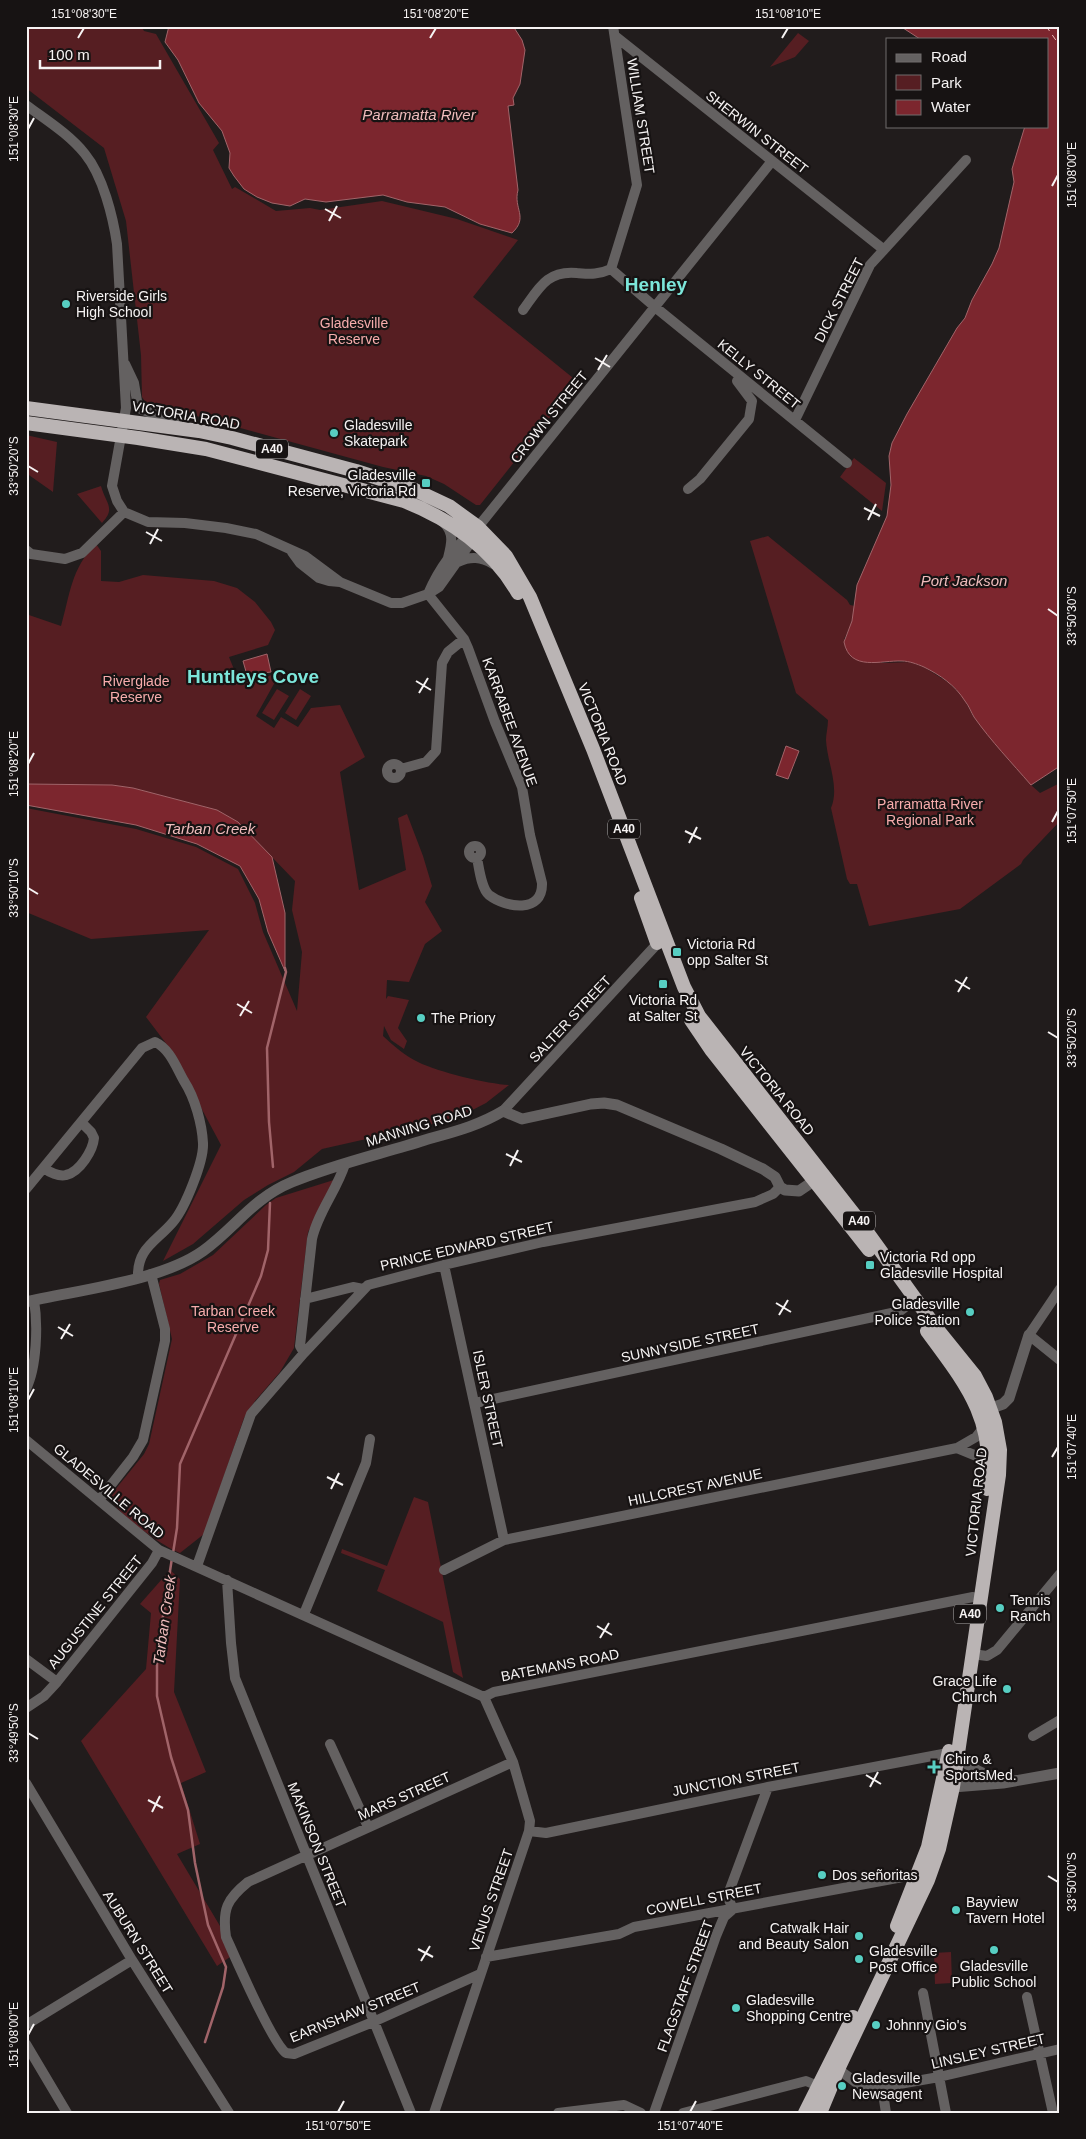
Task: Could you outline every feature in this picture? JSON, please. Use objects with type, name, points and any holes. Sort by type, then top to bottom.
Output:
[{"type":"highway","name":"VICTORIA ROAD","points":[[26,408],[200,431],[356,471],[416,490],[450,506],[505,572],[523,601],[632,871],[657,944],[681,1001],[701,1036],[819,1178],[867,1248],[985,1410],[984,1427],[989,1466],[939,1850],[880,1962],[805,2113]]},
{"type":"highway","name":"VICTORIA ROAD","points":[[26,423],[206,450],[375,493],[428,512],[473,535],[506,556],[530,597],[593,749],[690,1001],[709,1031],[819,1178],[969,1368],[1000,1450],[999,1475],[972,1654],[953,1750]]},
{"type":"highway","name":"VICTORIA ROAD","points":[[820,2113],[923,1879]]},
{"type":"street","name":"SHERWIN STREET","points":[[614,31],[772,161],[883,249]]},
{"type":"street","name":"WILLIAM STREET","points":[[611,269],[637,185],[614,31]]},
{"type":"street","points":[[26,105],[67,136],[87,156],[108,203],[117,244],[126,408],[112,493],[124,512],[148,522],[184,523],[226,528],[277,543],[292,552],[305,556],[340,582],[391,603],[412,601],[439,587],[473,535]]},
{"type":"street","name":"DICK STREET","points":[[795,420],[870,265],[966,160]]},
{"type":"street","name":"CROWN STREET","points":[[473,535],[772,161]]},
{"type":"street","points":[[523,310],[547,280],[557,274],[569,272],[594,275],[611,269],[654,307]]},
{"type":"street","name":"KELLY STREET","points":[[654,307],[847,463]]},
{"type":"street","points":[[122,359],[134,383],[137,401],[141,409],[152,415],[200,431]]},
{"type":"street","points":[[688,489],[700,479],[749,419],[752,409],[752,401],[746,390],[719,359]]},
{"type":"street","points":[[26,550],[32,554],[65,558],[82,553],[124,512]]},
{"type":"street","points":[[428,512],[441,520],[451,532],[451,542],[446,564]]},
{"type":"street","points":[[428,594],[446,564],[473,535]]},
{"type":"street","points":[[457,562],[472,557],[478,558],[486,560],[505,572]]},
{"type":"street","name":"KARRABEE AVENUE","points":[[428,594],[464,639],[522,787],[530,835],[542,883],[542,890],[538,899],[530,905],[519,907],[489,894],[484,886],[477,858]]},
{"type":"street","points":[[401,769],[426,762],[436,751],[442,663],[448,652],[464,639]]},
{"type":"street","name":"SALTER STREET","points":[[503,1111],[657,944]]},
{"type":"street","points":[[26,1189],[142,1048],[154,1042],[163,1046],[188,1087],[198,1119],[203,1145],[184,1208],[174,1221],[142,1253],[138,1263],[138,1277]]},
{"type":"street","points":[[503,1111],[522,1119],[591,1104],[618,1105],[763,1169],[775,1177],[780,1187],[792,1192],[799,1191],[819,1178]]},
{"type":"street","name":"MANNING ROAD","points":[[30,1301],[151,1274],[176,1265],[202,1251],[259,1199],[277,1188],[345,1164],[472,1127],[503,1111]]},
{"type":"street","points":[[44,1168],[57,1174],[66,1175],[74,1171],[83,1162],[90,1151],[94,1138],[81,1122]]},
{"type":"street","points":[[304,1353],[300,1346],[314,1232],[340,1181],[345,1164]]},
{"type":"street","name":"PRINCE EDWARD STREET","points":[[197,1566],[251,1414],[362,1290],[375,1282],[543,1242],[755,1202],[772,1194],[780,1187]]},
{"type":"street","name":"ISLER STREET","points":[[444,1265],[504,1540]]},
{"type":"street","points":[[100,1499],[133,1457],[143,1440],[165,1341],[165,1329],[151,1274]]},
{"type":"street","points":[[305,1299],[353,1287],[362,1290]]},
{"type":"street","points":[[985,1410],[1003,1404],[1009,1398],[1029,1335],[1060,1289]]},
{"type":"street","points":[[26,1389],[31,1374],[37,1323],[30,1301]]},
{"type":"street","name":"SUNNYSIDE STREET","points":[[475,1402],[887,1314],[908,1305]]},
{"type":"street","points":[[1029,1335],[1060,1360]]},
{"type":"street","points":[[957,1448],[976,1437],[984,1427]]},
{"type":"street","points":[[304,1614],[366,1463],[370,1438]]},
{"type":"street","name":"GLADESVILLE ROAD","points":[[26,1440],[161,1551],[197,1566]]},
{"type":"street","points":[[957,1448],[979,1456],[989,1466]]},
{"type":"street","name":"HILLCREST AVENUE","points":[[444,1570],[504,1540],[957,1448]]},
{"type":"street","name":"AUGUSTINE STREET","points":[[26,1708],[44,1696],[57,1682],[161,1551]]},
{"type":"street","points":[[197,1566],[484,1697]]},
{"type":"street","points":[[972,1654],[987,1656],[997,1650],[1060,1574]]},
{"type":"street","name":"MAKINSON STREET","points":[[227,1580],[235,1678],[411,2113]]},
{"type":"street","name":"BATEMANS ROAD","points":[[484,1697],[494,1692],[973,1597]]},
{"type":"street","points":[[26,1659],[57,1682]]},
{"type":"street","name":"VENUS STREET","points":[[434,2113],[530,1821],[513,1762],[484,1697]]},
{"type":"street","points":[[1033,1736],[1060,1720]]},
{"type":"street","points":[[330,1744],[368,1827]]},
{"type":"street","points":[[953,1750],[967,1763],[996,1778],[1012,1780]]},
{"type":"street","name":"JUNCTION STREET","points":[[528,1831],[546,1833],[953,1750]]},
{"type":"street","name":"MARS STREET","points":[[306,1855],[513,1762]]},
{"type":"street","points":[[949,1782],[1002,1783],[1060,1773]]},
{"type":"street","name":"AUBURN STREET","points":[[26,1783],[132,1960],[230,2113]]},
{"type":"street","points":[[733,1909],[729,1900],[730,1889],[768,1787]]},
{"type":"street","name":"EARNSHAW STREET","points":[[306,1855],[248,1882],[228,1900],[225,1912],[226,1936],[280,2047],[286,2053],[294,2054],[373,2022],[480,1974]]},
{"type":"street","name":"COWELL STREET","points":[[486,1957],[619,1934],[634,1927],[894,1878],[908,1876],[923,1879]]},
{"type":"street","name":"FLAGSTAFF STREET","points":[[654,2113],[720,1924],[724,1917],[733,1909]]},
{"type":"street","points":[[26,2025],[132,1960]]},
{"type":"street","points":[[923,1993],[946,2113]]},
{"type":"street","points":[[1027,1997],[1052,2113]]},
{"type":"street","points":[[26,2044],[67,2113]]},
{"type":"street","name":"LINSLEY STREET","points":[[838,2069],[858,2084],[882,2088],[939,2077],[1060,2048]]},
{"type":"street","points":[[683,2113],[806,2081],[818,2086]]},
{"type":"street","points":[[882,2088],[886,2113]]},
{"type":"street","points":[[558,2113],[624,2105],[641,2113]]},
{"type":"green space","name":"Gladesville Reserve","points":[[26,26],[141,26],[144,31],[156,34],[219,143],[213,150],[232,189],[235,187],[276,211],[310,208],[320,210],[382,201],[457,219],[518,240],[473,297],[578,382],[480,505],[476,505],[444,484],[426,476],[383,467],[189,414],[155,409],[148,406],[142,397],[141,355],[126,221],[104,148],[26,88]]},
{"type":"green space","points":[[798,33],[809,41],[795,57],[770,67]]},
{"type":"green space","points":[[26,435],[57,442],[53,492],[26,473]]},
{"type":"green space","points":[[854,458],[886,483],[882,511],[840,477]]},
{"type":"green space","points":[[101,486],[109,506],[106,518],[102,523],[77,494]]},
{"type":"green space","name":"Parramatta River Regional Park","points":[[768,536],[847,600],[850,605],[855,606],[851,625],[844,639],[882,663],[910,662],[924,667],[949,683],[963,697],[973,716],[1031,785],[1040,793],[1060,783],[1060,821],[1021,864],[960,909],[869,926],[857,884],[850,884],[847,879],[831,808],[834,783],[826,740],[828,720],[796,693],[750,541]]},
{"type":"green space","name":"Riverglade Reserve","points":[[96,544],[101,551],[101,581],[119,582],[143,575],[214,581],[237,588],[255,602],[275,630],[268,645],[229,657],[240,684],[272,675],[275,682],[256,716],[274,728],[281,717],[298,727],[311,708],[340,705],[365,757],[340,772],[359,890],[406,870],[398,818],[407,814],[432,886],[425,902],[442,931],[425,944],[409,982],[387,980],[386,999],[388,996],[409,1000],[398,1028],[407,1041],[404,1049],[391,1040],[384,1026],[383,1036],[404,1054],[427,1066],[463,1077],[509,1085],[486,1103],[455,1119],[322,1149],[294,1172],[244,1200],[193,1244],[163,1261],[221,1145],[168,1046],[146,1017],[209,930],[91,939],[26,912],[26,808],[136,829],[196,847],[238,869],[255,903],[263,932],[297,1011],[302,952],[292,910],[295,881],[238,822],[217,810],[133,788],[112,785],[26,784],[26,614],[61,626],[76,572]]},
{"type":"green space","points":[[277,689],[289,696],[274,720],[262,713]]},
{"type":"green space","points":[[300,689],[311,696],[296,720],[285,713]]},
{"type":"green space","name":"Tarban Creek Reserve","points":[[337,1179],[308,1232],[294,1348],[280,1372],[255,1401],[244,1418],[204,1534],[180,1553],[152,1537],[129,1519],[113,1503],[110,1496],[144,1454],[149,1444],[172,1339],[159,1284],[160,1280],[180,1274],[213,1255],[266,1205],[276,1198]]},
{"type":"green space","points":[[414,1497],[428,1502],[463,1678],[453,1672],[443,1622],[377,1591],[385,1570],[341,1553],[342,1549],[387,1566]]},
{"type":"green space","points":[[170,1570],[180,1579],[174,1692],[206,1772],[181,1783],[200,1844],[177,1854],[220,1926],[230,1957],[217,1966],[81,1741],[146,1669],[151,1613],[140,1604]]},
{"type":"green space","points":[[951,1952],[952,1983],[935,1984],[934,1953]]},
{"type":"water","name":"Parramatta River","points":[[169,26],[513,26],[522,40],[525,50],[520,84],[513,98],[514,105],[508,106],[518,190],[517,202],[520,217],[517,227],[512,233],[480,224],[445,207],[407,202],[383,195],[326,202],[305,199],[290,206],[272,203],[257,197],[244,189],[229,168],[230,153],[222,131],[199,103],[178,60],[165,42]]},
{"type":"water","name":"Port Jackson","points":[[900,26],[1060,26],[1060,766],[1031,785],[987,735],[961,695],[947,681],[936,673],[910,662],[859,661],[847,651],[844,642],[852,621],[857,585],[887,516],[891,485],[889,456],[892,443],[957,328],[965,318],[972,300],[999,248],[1014,182],[1012,169],[1024,128],[1048,128],[1048,38],[918,38]]},
{"type":"water","points":[[267,654],[271,672],[247,675],[243,661]]},
{"type":"water","points":[[786,746],[799,751],[788,779],[776,775]]},
{"type":"water","name":"Tarban Creek","points":[[26,784],[112,785],[133,788],[217,810],[238,822],[272,857],[285,913],[285,971],[268,932],[259,899],[240,866],[197,844],[136,825],[26,805]]},
{"type":"waterway","name":"Tarban Creek","points":[[273,1167],[269,1122],[267,1048],[286,972],[285,968]]},
{"type":"waterway","name":"Tarban Creek","points":[[173,1553],[177,1528],[180,1464],[261,1276],[268,1250],[270,1203]]},
{"type":"waterway","name":"Tarban Creek","points":[[172,1558],[157,1655],[157,1696],[171,1757],[188,1810],[195,1863],[208,1925],[226,1967],[223,1987],[205,2042]]},
{"type":"ferry route","points":[[1046,26],[1060,46]]},
{"type":"place","name":"Riverside Girls High School","points":[[66,304]]},
{"type":"place","name":"Gladesville Skatepark","points":[[334,433]]},
{"type":"place","name":"Gladesville Reserve, Victoria Rd","points":[[426,483]]},
{"type":"place","name":"Victoria Rd opp Salter St","points":[[677,952]]},
{"type":"place","name":"Victoria Rd at Salter St","points":[[663,984]]},
{"type":"place","name":"The Priory","points":[[421,1018]]},
{"type":"place","name":"Victoria Rd opp Gladesville Hospital","points":[[870,1265]]},
{"type":"place","name":"Gladesville Police Station","points":[[970,1312]]},
{"type":"place","name":"Tennis Ranch","points":[[1000,1608]]},
{"type":"place","name":"Grace Life Church","points":[[1007,1689]]},
{"type":"place","name":"Chiro & SportsMed.","points":[[934,1767]]},
{"type":"place","name":"Dos señoritas","points":[[822,1875]]},
{"type":"place","name":"Bayview Tavern Hotel","points":[[956,1910]]},
{"type":"place","name":"Catwalk Hair and Beauty Salon","points":[[859,1936]]},
{"type":"place","name":"Gladesville Public School","points":[[994,1950]]},
{"type":"place","name":"Gladesville Post Office","points":[[859,1959]]},
{"type":"place","name":"Gladesville Shopping Centre","points":[[736,2008]]},
{"type":"place","name":"Johnny Gio's","points":[[876,2025]]},
{"type":"place","name":"Gladesville Newsagent","points":[[842,2086]]},
{"type":"district","name":"Henley","points":[[656,284]]},
{"type":"district","name":"Huntleys Cove","points":[[253,676]]}]
